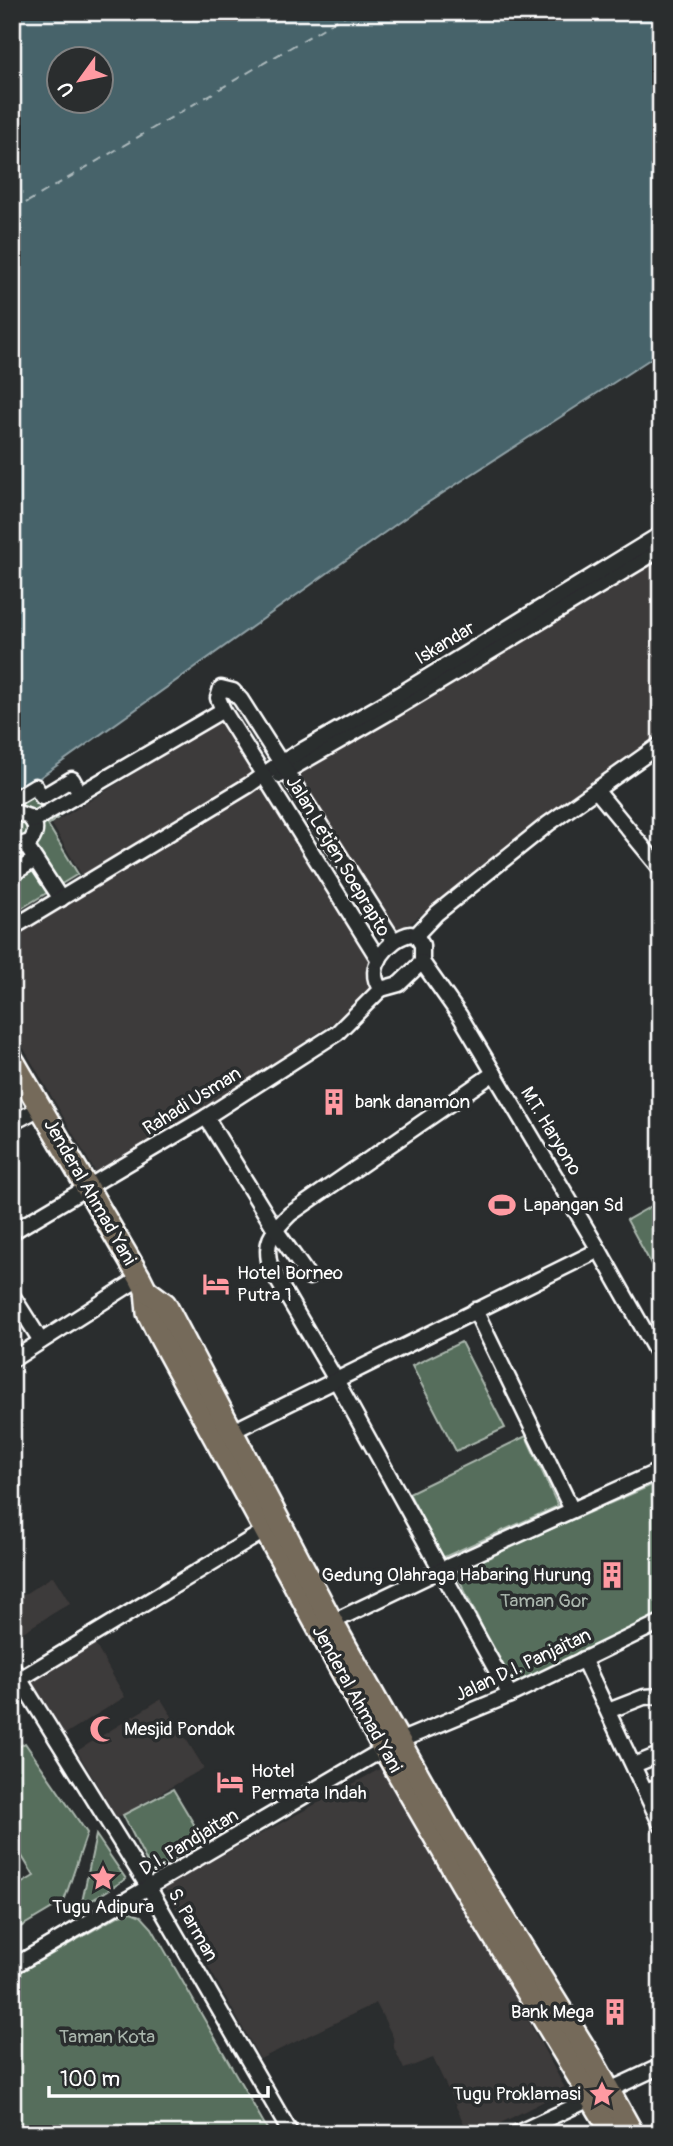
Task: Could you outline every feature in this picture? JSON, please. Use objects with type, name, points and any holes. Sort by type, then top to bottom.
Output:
[{"type":"highway","name":"Jenderal Ahmad Yani","points":[[12,1059],[143,1284],[165,1304],[233,1431],[326,1626]]},
{"type":"highway","name":"Jenderal Ahmad Yani","points":[[143,1284],[148,1313],[161,1339],[266,1530],[326,1626],[392,1745],[462,1884],[600,2094]]},
{"type":"highway","name":"Jenderal Ahmad Yani","points":[[392,1745],[457,1842],[572,2028],[600,2094]]},
{"type":"highway","points":[[600,2094],[626,2133]]},
{"type":"street","name":"Iskandar","points":[[283,767],[661,534]]},
{"type":"street","name":"Iskandar","points":[[12,928],[249,785],[395,709],[661,549]]},
{"type":"street","name":"Jalan Letjen Soeprapto","points":[[379,960],[223,710],[218,698],[221,688],[233,691],[394,941]]},
{"type":"street","points":[[33,821],[223,710]]},
{"type":"street","points":[[381,989],[375,976],[379,960],[394,941],[405,935],[416,935],[447,905],[548,824],[661,744]]},
{"type":"street","points":[[12,800],[35,786],[42,797],[72,779],[80,793]]},
{"type":"street","points":[[596,790],[661,869]]},
{"type":"street","points":[[12,815],[24,814],[33,821],[33,838],[19,844],[35,860],[61,899]]},
{"type":"street","points":[[12,874],[35,860]]},
{"type":"street","points":[[416,935],[422,945],[422,962]]},
{"type":"street","name":"Rahadi Usman","points":[[12,1232],[206,1117],[337,1033],[381,989],[399,984],[422,962]]},
{"type":"street","name":"M.T. Haryono","points":[[422,962],[450,999],[661,1360]]},
{"type":"street","points":[[494,1073],[290,1214],[275,1229],[268,1244],[267,1255],[271,1269],[336,1380],[510,1695]]},
{"type":"street","points":[[12,1123],[40,1108]]},
{"type":"street","points":[[206,1117],[275,1229],[309,1277]]},
{"type":"street","points":[[233,1431],[599,1250]]},
{"type":"street","points":[[12,1360],[143,1284]]},
{"type":"street","points":[[12,1295],[41,1341]]},
{"type":"street","points":[[475,1310],[572,1510]]},
{"type":"street","points":[[326,1626],[661,1470]]},
{"type":"street","points":[[16,1673],[266,1530]]},
{"type":"street","name":"Jalan D.I. Panjaitan","points":[[392,1745],[510,1695],[661,1622]]},
{"type":"street","points":[[583,1659],[660,1821]]},
{"type":"street","name":"S. Parman","points":[[16,1673],[149,1888],[291,2134]]},
{"type":"street","points":[[608,1711],[644,1697],[661,1696]]},
{"type":"street","name":"D.I. Pandjaitan","points":[[12,1967],[392,1745]]},
{"type":"street","points":[[634,1765],[661,1754]]},
{"type":"street","points":[[646,1791],[661,1784]]},
{"type":"street","points":[[516,2133],[661,2066]]},
{"type":"shaded area","points":[[661,539],[661,732],[396,934],[291,767]]},
{"type":"shaded area","points":[[219,721],[255,776],[84,879],[52,824]]},
{"type":"shaded area","points":[[261,785],[371,959],[368,976],[370,988],[343,1016],[185,1123],[97,1175],[12,1028],[12,939]]},
{"type":"shaded area","points":[[53,1576],[70,1603],[23,1632],[12,1615],[12,1602]]},
{"type":"shaded area","points":[[92,1639],[125,1697],[65,1734],[30,1679]]},
{"type":"shaded area","points":[[161,1699],[204,1768],[117,1818],[77,1751]]},
{"type":"shaded area","points":[[389,1764],[566,2090],[479,2134],[469,2134],[433,2058],[404,2069],[394,2048],[393,2037],[376,2003],[260,2059],[164,1887]]},
{"type":"green space","points":[[35,781],[58,818],[48,825],[78,874],[12,914],[12,795]]},
{"type":"green space","points":[[655,1204],[661,1215],[661,1270],[656,1273],[627,1220]]},
{"type":"green space","points":[[461,1342],[505,1428],[456,1451],[412,1366]]},
{"type":"green space","points":[[526,1436],[558,1506],[442,1558],[409,1493]]},
{"type":"green space","name":"Taman Gor","points":[[661,1481],[661,1616],[512,1688],[455,1571]]},
{"type":"green space","points":[[25,1743],[87,1833],[64,1901],[12,1932],[12,1889],[34,1876],[12,1840],[12,1751]]},
{"type":"green space","points":[[173,1789],[204,1841],[152,1872],[123,1815]]},
{"type":"green space","points":[[96,1835],[126,1879],[81,1907]]},
{"type":"green space","name":"Taman Kota","points":[[131,1912],[141,1916],[152,1928],[270,2134],[12,2134],[12,1977],[120,1915]]},
{"type":"water","points":[[12,12],[661,12],[661,352],[412,513],[12,795]]},
{"type":"ferry route","points":[[12,211],[351,12]]},
{"type":"place","name":"bank danamon","points":[[334,1102]]},
{"type":"place","name":"Lapangan Sd","points":[[502,1205]]},
{"type":"place","name":"Hotel Borneo Putra 1","points":[[216,1284]]},
{"type":"place","name":"Gedung Olahraga Habaring Hurung","points":[[612,1575]]},
{"type":"place","name":"Mesjid Pondok","points":[[103,1729]]},
{"type":"place","name":"Hotel Permata Indah","points":[[230,1782]]},
{"type":"place","name":"Tugu Adipura","points":[[103,1878]]},
{"type":"place","name":"Bank Mega","points":[[615,2012]]},
{"type":"place","name":"Tugu Proklamasi","points":[[602,2094]]}]
